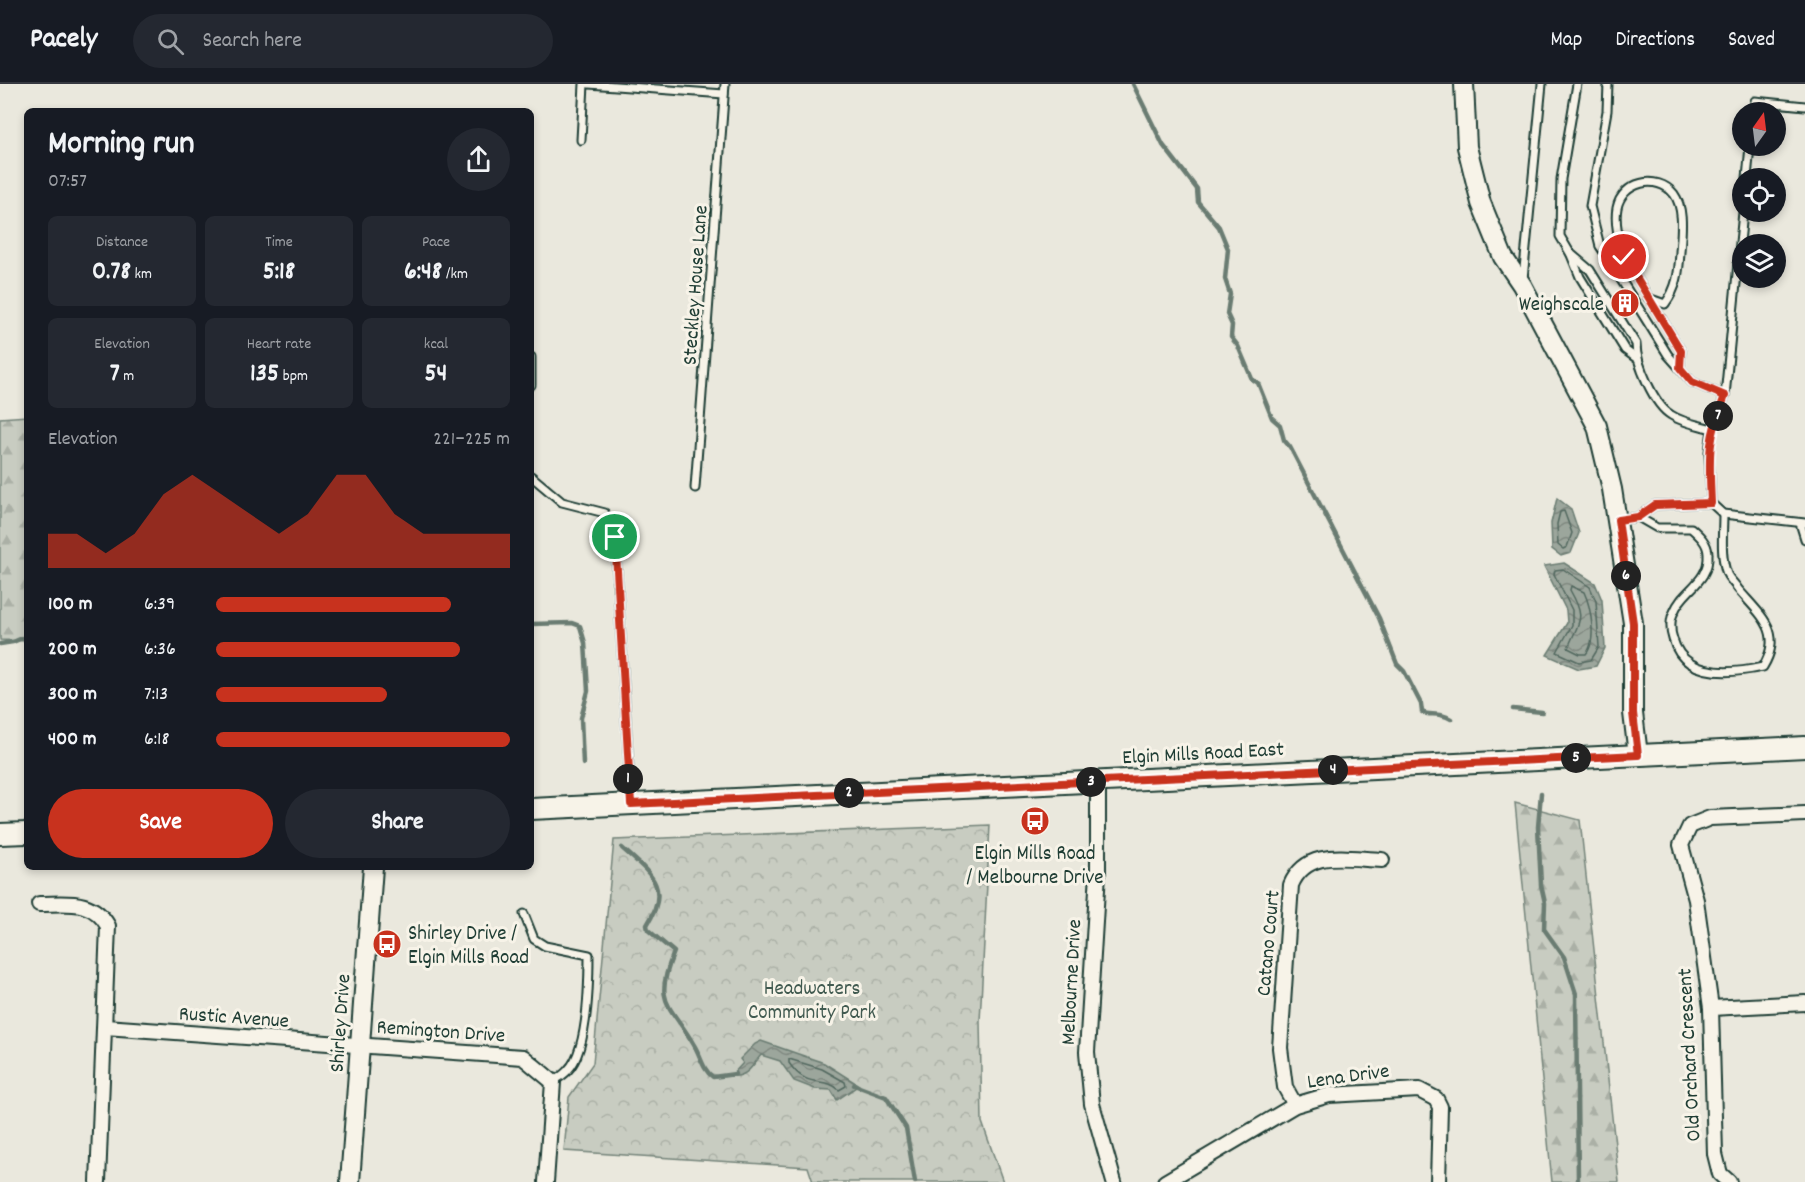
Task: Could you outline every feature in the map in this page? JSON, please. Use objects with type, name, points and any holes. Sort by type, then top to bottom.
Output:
[{"type":"main road","name":"Elgin Mills Road East","points":[[534,809],[1805,747]]},
{"type":"main road","points":[[0,834],[24,833]]},
{"type":"street","points":[[1464,84],[1467,147],[1480,203],[1503,256],[1522,285],[1597,426],[1618,520],[1633,623],[1633,713],[1638,755]]},
{"type":"street","name":"Melbourne Drive","points":[[1098,781],[1098,873],[1087,1052],[1092,1104],[1114,1182]]},
{"type":"street","name":"Old Orchard Crescent","points":[[1729,1182],[1720,1174],[1715,1154],[1711,1008],[1696,900],[1683,856],[1684,835],[1690,826],[1710,818],[1805,814]]},
{"type":"street","name":"Catano Court","points":[[1295,1104],[1285,1087],[1280,1048],[1291,885],[1300,868],[1317,858],[1382,860]]},
{"type":"street","name":"Shirley Drive","points":[[350,1182],[373,870]]},
{"type":"street","points":[[39,904],[83,904],[101,914],[108,926],[98,1182]]},
{"type":"street","points":[[1711,1008],[1805,1003]]},
{"type":"street","name":"Rustic Avenue","points":[[105,1027],[360,1045]]},
{"type":"street","name":"Remington Drive","points":[[360,1045],[523,1057],[553,1082]]},
{"type":"street","points":[[546,1182],[553,1082]]},
{"type":"street","name":"Lena Drive","points":[[1165,1182],[1295,1104],[1329,1095],[1408,1089],[1428,1093],[1436,1099],[1440,1107],[1438,1182]]},
{"type":"lane","points":[[581,140],[587,84],[724,94]]},
{"type":"lane","name":"Steckley House Lane","points":[[695,488],[725,84]]},
{"type":"lane","points":[[1522,285],[1542,84]]},
{"type":"lane","points":[[1577,84],[1562,179],[1558,223],[1560,236],[1580,277],[1624,350],[1636,358]]},
{"type":"lane","points":[[1608,84],[1607,111],[1590,206],[1600,246],[1668,355],[1692,382],[1725,396]]},
{"type":"lane","points":[[1786,104],[1805,106]]},
{"type":"lane","points":[[1648,298],[1665,304],[1674,292],[1682,233],[1679,205],[1666,187],[1656,183],[1635,184],[1619,200],[1616,210],[1617,229],[1624,257],[1648,298],[1681,351],[1680,368]]},
{"type":"lane","points":[[1711,503],[1709,452],[1712,429],[1725,396],[1742,222]]},
{"type":"lane","points":[[1600,246],[1624,257]]},
{"type":"lane","points":[[1570,253],[1590,270],[1636,344],[1636,358],[1657,400],[1668,413],[1712,429]]},
{"type":"lane","points":[[534,479],[562,502],[605,513],[615,537],[631,804]]},
{"type":"lane","points":[[1618,520],[1638,517],[1655,505],[1711,503],[1723,514],[1803,523],[1805,539]]},
{"type":"lane","points":[[1638,517],[1657,528],[1691,528],[1703,538],[1708,554],[1704,574],[1695,587],[1681,599],[1673,613],[1671,633],[1675,647],[1690,664],[1710,672],[1763,667],[1771,654],[1773,638],[1768,626],[1727,575],[1723,514]]},
{"type":"lane","points":[[524,914],[534,939],[589,955],[589,984],[580,1047],[570,1069],[553,1082]]},
{"type":"green space","points":[[24,416],[24,641],[0,640],[0,418]]},
{"type":"green space","points":[[1515,803],[1580,820],[1619,1182],[1552,1182]]},
{"type":"green space","name":"Headwaters Community Park","points":[[990,825],[980,1021],[982,1122],[1003,1182],[813,1182],[808,1167],[564,1151],[569,1097],[593,1063],[614,840]]},
{"type":"water","points":[[1557,498],[1571,509],[1579,533],[1571,553],[1561,556],[1552,549],[1551,523]]},
{"type":"water","points":[[1564,563],[1595,583],[1602,600],[1605,648],[1596,666],[1579,669],[1547,655],[1567,623],[1566,610],[1544,566]]},
{"type":"water","points":[[761,1041],[824,1063],[859,1085],[837,1100],[831,1090],[815,1089],[794,1081],[780,1061],[761,1055],[745,1073],[731,1076],[743,1063],[740,1059]]},
{"type":"waterway","points":[[1133,84],[1163,145],[1197,189],[1198,202],[1219,227],[1228,249],[1225,279],[1230,294],[1227,314],[1232,325],[1231,337],[1238,346],[1252,379],[1258,383],[1272,418],[1280,425],[1284,440],[1290,447],[1379,618],[1397,664],[1404,671],[1421,704],[1422,712],[1451,719]]},
{"type":"waterway","points":[[534,624],[572,623],[580,626],[585,643],[588,691],[581,718],[583,764]]},
{"type":"waterway","points":[[0,644],[24,637]]},
{"type":"waterway","points":[[1513,709],[1542,712]]},
{"type":"waterway","points":[[1541,793],[1538,827],[1541,885],[1545,903],[1544,929],[1564,957],[1576,994],[1578,1182]]},
{"type":"waterway","points":[[622,848],[649,874],[657,891],[654,912],[647,925],[648,930],[674,952],[665,983],[667,1003],[686,1031],[709,1074],[713,1077],[735,1074]]},
{"type":"waterway","points":[[854,1085],[886,1097],[906,1128],[915,1182]]},
{"type":"place","name":"Weighscale","points":[[1625,303]]},
{"type":"place","name":"Elgin Mills Road / Melbourne Drive","points":[[1035,821]]},
{"type":"place","name":"Shirley Drive / Elgin Mills Road","points":[[387,944]]},
{"type":"route","points":[[615,537],[627,771],[631,804],[1638,755],[1633,713],[1633,623],[1618,520],[1638,517],[1655,505],[1711,503],[1709,452],[1712,429],[1725,396],[1692,382],[1680,368],[1681,351],[1624,257]]}]
